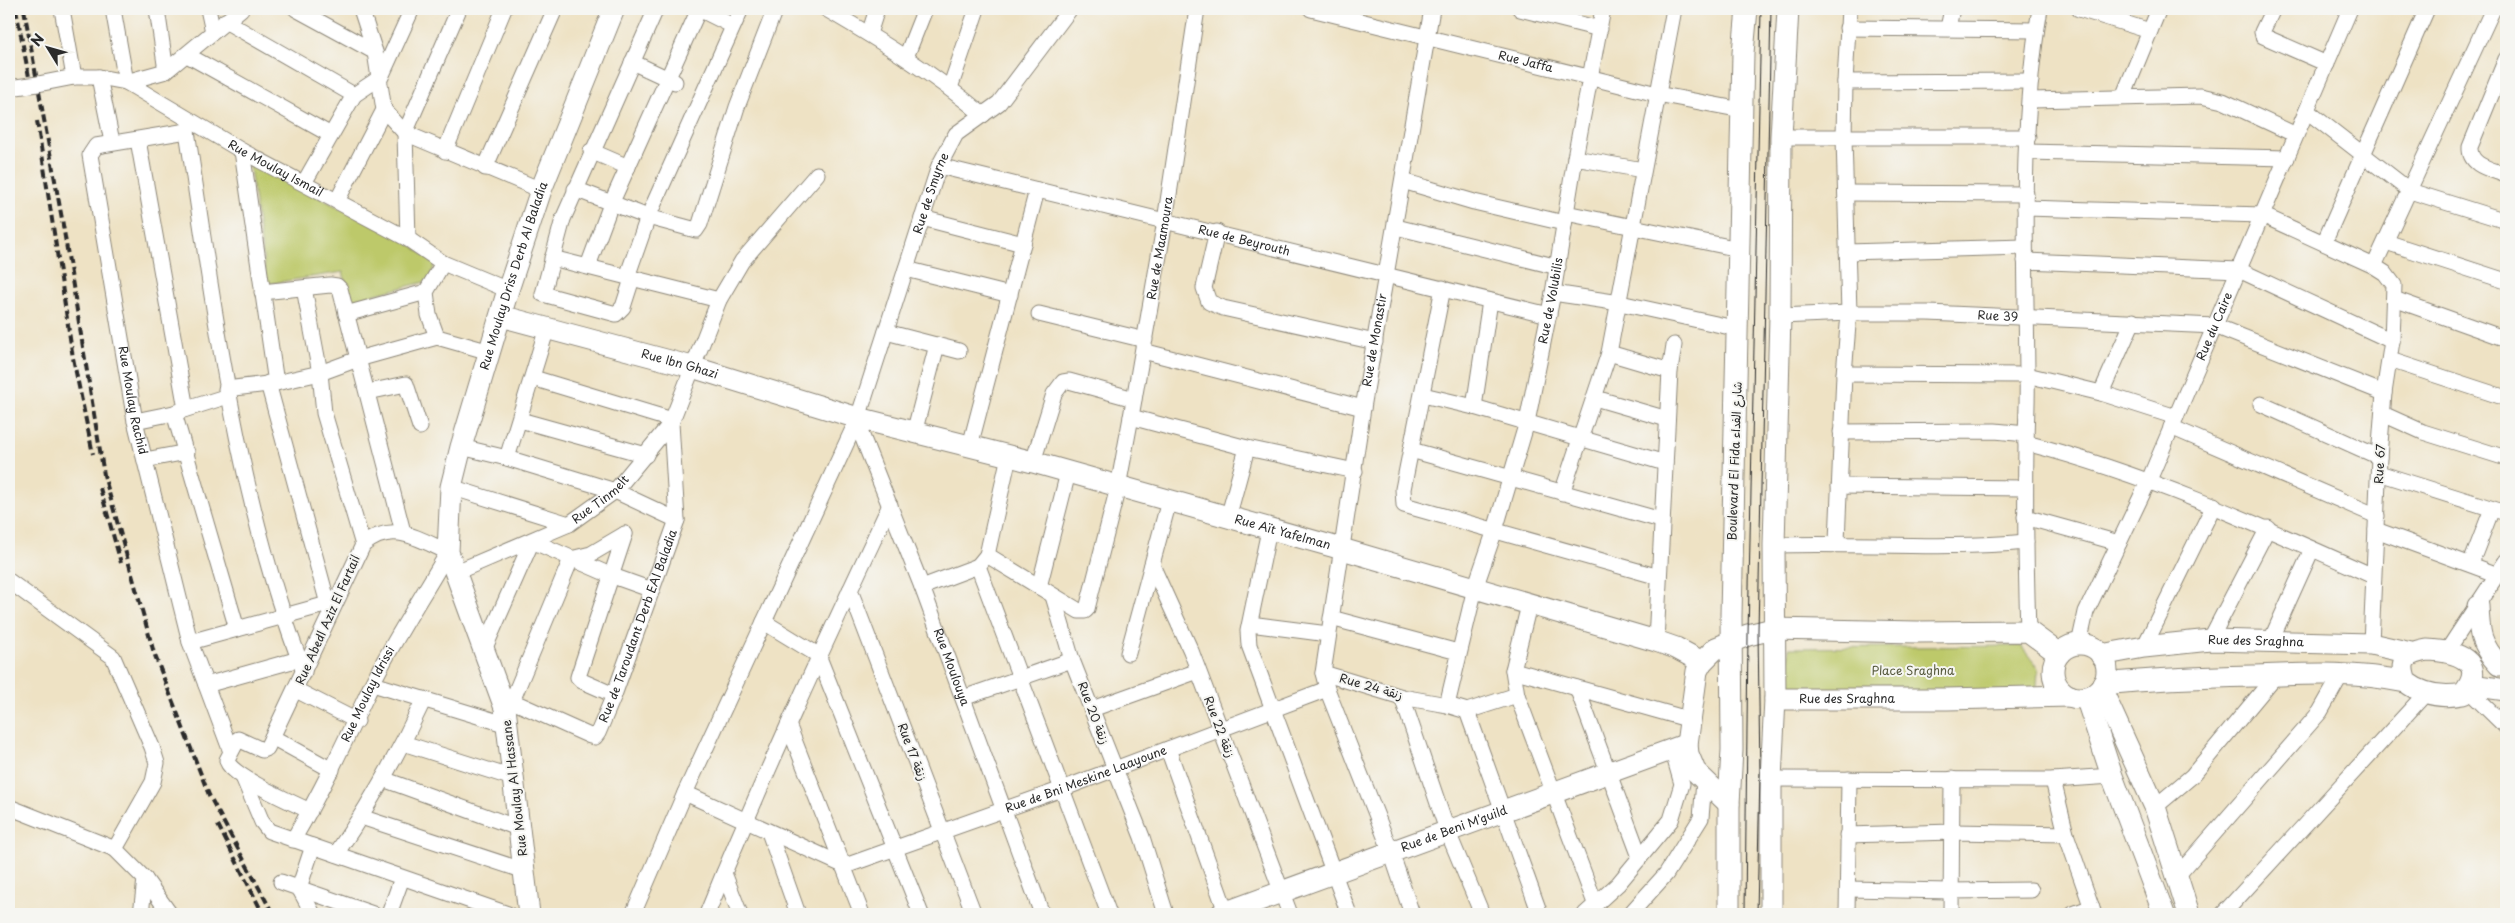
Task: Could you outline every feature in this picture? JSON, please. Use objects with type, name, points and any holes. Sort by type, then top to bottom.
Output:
[{"type":"street","points":[[62,9],[74,77]]},
{"type":"street","points":[[113,9],[126,82],[166,71],[241,9]]},
{"type":"street","points":[[157,9],[166,71]]},
{"type":"street","points":[[208,9],[213,32]]},
{"type":"street","points":[[296,9],[375,52]]},
{"type":"street","points":[[304,183],[354,95],[381,77],[412,9]]},
{"type":"street","points":[[408,239],[405,133],[459,9]]},
{"type":"street","points":[[445,151],[504,9]]},
{"type":"street","points":[[486,168],[554,9]]},
{"type":"street","name":"Rue Moulay Driss Derb Al Baladia","points":[[448,552],[451,487],[460,447],[500,316],[541,190],[614,9]]},
{"type":"street","points":[[656,9],[591,151],[563,219],[544,295],[616,314],[623,308],[629,278],[648,217],[741,9]]},
{"type":"street","points":[[588,266],[611,204],[671,80],[699,9],[733,26]]},
{"type":"street","points":[[575,189],[648,217],[692,230],[699,227],[737,107],[775,9]]},
{"type":"street","points":[[826,9],[906,57],[950,88],[983,115]]},
{"type":"street","points":[[869,34],[877,9]]},
{"type":"street","points":[[906,57],[925,9]]},
{"type":"street","points":[[950,88],[977,9]]},
{"type":"street","name":"Rue de Smyrne","points":[[633,914],[685,793],[857,420],[938,166],[953,136],[983,115],[1006,95],[1070,9]]},
{"type":"street","name":"Rue de Maamoura","points":[[1052,596],[1079,611],[1088,609],[1118,487],[1131,417],[1165,221],[1197,9]]},
{"type":"street","name":"Rue Jaffa","points":[[1311,9],[1657,94],[1742,110]]},
{"type":"street","name":"Rue de Monastir","points":[[1323,673],[1363,408],[1388,274],[1432,9]]},
{"type":"street","points":[[1520,9],[1600,29]]},
{"type":"street","name":"Rue de Volubilis","points":[[1447,705],[1458,652],[1475,588],[1496,530],[1527,422],[1554,293],[1575,158],[1603,9]]},
{"type":"street","points":[[1562,493],[1609,353],[1620,303],[1632,228],[1674,9]]},
{"type":"street","name":"Boulevard El Fida شارع الفداء","points":[[1729,914],[1729,804],[1732,750],[1731,641],[1739,329],[1742,110],[1747,9]]},
{"type":"street","points":[[1771,914],[1771,779],[1775,699],[1773,629],[1774,545],[1780,316],[1780,137],[1788,9]]},
{"type":"street","points":[[1837,542],[1844,374],[1849,313],[1844,138],[1847,28],[1850,9]]},
{"type":"street","points":[[1948,28],[1952,9]]},
{"type":"street","points":[[2028,631],[2025,517],[2027,375],[2025,201],[2031,81],[2040,9]]},
{"type":"street","points":[[2079,9],[2150,32]]},
{"type":"street","points":[[2123,97],[2159,9]]},
{"type":"street","points":[[2273,9],[2262,32],[2263,36],[2327,64]]},
{"type":"street","name":"Rue du Caire","points":[[2079,644],[2086,612],[2149,480],[2350,9]]},
{"type":"street","points":[[2324,243],[2427,9]]},
{"type":"street","points":[[2374,266],[2493,9]]},
{"type":"street","points":[[337,201],[384,110],[381,77],[363,10]]},
{"type":"street","points":[[225,21],[354,95]]},
{"type":"street","points":[[1847,28],[2036,30]]},
{"type":"street","points":[[187,55],[331,135]]},
{"type":"street","points":[[2506,59],[2470,147],[2470,154],[2475,162],[2506,175]]},
{"type":"street","points":[[632,62],[671,80]]},
{"type":"street","name":"Rue Moulay Ismail","points":[[9,88],[74,77],[99,77],[126,82],[190,126],[304,183],[408,239],[443,263],[508,290]]},
{"type":"street","points":[[99,77],[112,142],[138,140],[190,126],[227,392],[261,538],[301,666],[206,685]]},
{"type":"street","points":[[1845,82],[2031,81]]},
{"type":"street","points":[[2031,100],[2201,96],[2223,101],[2296,135]]},
{"type":"street","points":[[384,110],[405,133],[541,190]]},
{"type":"street","points":[[2307,110],[2410,191],[2506,221]]},
{"type":"street","points":[[1780,137],[2028,137]]},
{"type":"street","points":[[138,140],[187,452],[237,629]]},
{"type":"street","name":"Rue Moulay Rachid","points":[[112,142],[96,146],[90,155],[135,421],[190,642],[206,685],[228,756]]},
{"type":"street","points":[[190,642],[332,603],[272,383],[262,292],[242,151]]},
{"type":"street","points":[[591,151],[628,167]]},
{"type":"street","points":[[2027,152],[2287,158]]},
{"type":"street","points":[[1575,158],[1643,170]]},
{"type":"street","name":"Rue de Beyrouth","points":[[938,166],[1217,232],[1549,315]]},
{"type":"street","name":"Rue Tinmelt","points":[[454,573],[569,524],[615,491],[671,422],[719,300],[742,261],[817,174]]},
{"type":"street","points":[[1403,181],[1474,202],[1739,248]]},
{"type":"street","points":[[970,446],[1037,190]]},
{"type":"street","points":[[1846,193],[2262,215],[2374,266],[2385,273],[2394,292],[2506,339]]},
{"type":"street","points":[[922,218],[1023,244]]},
{"type":"street","points":[[1396,227],[1558,267]]},
{"type":"street","points":[[1217,232],[1204,288],[1205,297],[1210,302],[1222,308],[1375,342]]},
{"type":"street","points":[[2386,242],[2506,281]]},
{"type":"street","points":[[1846,252],[2025,254],[2238,270],[2392,341]]},
{"type":"street","points":[[552,258],[719,300]]},
{"type":"street","points":[[438,337],[429,315],[426,292],[443,263]]},
{"type":"street","points":[[906,269],[1010,295]]},
{"type":"street","points":[[262,292],[337,286],[368,392],[404,532],[448,552]]},
{"type":"street","points":[[304,288],[320,372],[324,413],[363,544]]},
{"type":"street","points":[[1443,288],[1403,488],[1404,505],[1659,577]]},
{"type":"street","points":[[346,314],[426,292]]},
{"type":"street","name":"Rue 67","points":[[2371,644],[2372,576],[2379,457],[2384,393],[2392,341],[2394,292]]},
{"type":"street","points":[[1554,293],[1620,303],[1739,329]]},
{"type":"street","points":[[1474,407],[1490,301]]},
{"type":"street","name":"Rue 39","points":[[1780,316],[1849,313],[2025,317],[2215,326],[2384,393]]},
{"type":"street","points":[[1039,314],[1363,408]]},
{"type":"street","name":"Rue Ibn Ghazi","points":[[500,316],[692,367],[857,420]]},
{"type":"street","points":[[2101,393],[2134,321]]},
{"type":"street","points":[[507,458],[547,328]]},
{"type":"street","points":[[886,332],[959,351]]},
{"type":"street","points":[[135,421],[180,411],[227,392],[320,372],[358,359],[438,337],[490,352]]},
{"type":"street","points":[[914,433],[937,345]]},
{"type":"street","points":[[1656,641],[1667,419],[1670,371],[1674,345]]},
{"type":"street","points":[[1609,353],[1670,371]]},
{"type":"street","points":[[2390,360],[2506,398]]},
{"type":"street","points":[[1844,374],[2027,375],[2101,393],[2174,422],[2376,523],[2498,575]]},
{"type":"street","points":[[532,378],[671,422]]},
{"type":"street","points":[[1032,462],[1054,394],[1059,385],[1069,381],[1134,399]]},
{"type":"street","points":[[368,392],[406,384],[420,428]]},
{"type":"street","points":[[1423,395],[1527,422],[1666,464]]},
{"type":"street","points":[[1595,398],[1667,419]]},
{"type":"street","points":[[2261,404],[2379,457]]},
{"type":"street","points":[[2383,414],[2423,432],[2506,458]]},
{"type":"street","points":[[1131,417],[1247,448],[1355,471]]},
{"type":"street","points":[[520,420],[646,455]]},
{"type":"street","name":"Rue Aït Yafelman","points":[[857,420],[1032,462],[1268,530],[1342,549],[1656,641],[1676,648],[1702,662]]},
{"type":"street","name":"Rue Moulouya","points":[[857,420],[922,587],[1042,914]]},
{"type":"street","name":"Rue de Taroudant Derb EAl Baladia","points":[[508,711],[595,737],[614,695],[677,520],[671,422]]},
{"type":"street","points":[[1842,432],[1996,431],[2026,439],[2149,480],[2268,528],[2372,576]]},
{"type":"street","points":[[460,447],[507,458],[615,491],[677,520]]},
{"type":"street","points":[[1228,518],[1247,448]]},
{"type":"street","points":[[1411,450],[1511,476],[1562,493],[1661,520]]},
{"type":"street","points":[[145,460],[187,452]]},
{"type":"street","points":[[1009,456],[982,561],[1021,677],[1110,914]]},
{"type":"street","points":[[1039,587],[1068,473]]},
{"type":"street","points":[[2379,473],[2499,511],[2471,564]]},
{"type":"street","points":[[1839,486],[2025,488]]},
{"type":"street","points":[[451,487],[569,524]]},
{"type":"street","points":[[1128,653],[1169,501]]},
{"type":"street","points":[[707,914],[744,822],[789,727],[818,656],[890,506]]},
{"type":"street","points":[[2144,647],[2214,506]]},
{"type":"street","points":[[2025,517],[2119,544]]},
{"type":"street","points":[[2210,640],[2268,528]]},
{"type":"street","points":[[1268,530],[1249,631],[1274,709],[1349,914]]},
{"type":"street","name":"Rue Abedl Aziz El Fartail","points":[[268,744],[296,690],[301,666],[363,544],[372,537],[381,534],[404,532]]},
{"type":"street","points":[[571,559],[591,554],[625,534],[610,575],[578,679],[614,695]]},
{"type":"street","points":[[483,652],[532,541],[610,575],[652,590]]},
{"type":"street","points":[[1774,545],[1837,542],[1995,545],[2026,542]]},
{"type":"street","points":[[2271,640],[2312,549]]},
{"type":"street","name":"Rue Moulay Al Hassane","points":[[448,552],[483,652],[508,711],[518,828],[529,914]]},
{"type":"street","name":"Rue Moulay Idrissi","points":[[293,840],[332,770],[373,684],[448,552]]},
{"type":"street","points":[[373,684],[424,699],[508,711],[571,559]]},
{"type":"street","points":[[922,587],[982,561],[1039,587],[1052,596]]},
{"type":"street","points":[[2447,651],[2506,561]]},
{"type":"street","name":"Rue 22 زنقة","points":[[1152,565],[1182,627],[1290,914]]},
{"type":"street","points":[[9,581],[108,653],[116,662],[152,747],[157,763],[153,782],[115,849]]},
{"type":"street","name":"Rue 17 زنقة","points":[[850,590],[974,914]]},
{"type":"street","name":"Rue 20 زنقة","points":[[1052,596],[1072,660],[1142,837],[1166,914]]},
{"type":"street","points":[[1529,604],[1513,670],[1517,695],[1595,902]]},
{"type":"street","points":[[2478,606],[2481,639],[2485,648],[2503,665]]},
{"type":"street","points":[[1331,618],[1458,652]]},
{"type":"street","points":[[764,622],[818,656],[921,914]]},
{"type":"street","points":[[1584,914],[1595,902],[1618,884],[1671,820],[1681,779],[1680,746],[1691,720],[1697,671],[1702,662],[1716,648],[1758,631],[1773,629],[1917,632],[2028,631],[2059,654]]},
{"type":"street","points":[[1249,631],[1328,634]]},
{"type":"street","name":"Rue des Sraghna","points":[[2101,655],[2144,647],[2210,640],[2271,640],[2371,644],[2411,653]]},
{"type":"street","points":[[2079,644],[2094,648],[2101,655],[2107,670],[2090,691],[2062,691],[2054,678],[2053,670],[2059,654],[2064,649],[2079,644]]},
{"type":"street","points":[[2427,650],[2447,651],[2458,654],[2470,664],[2474,676],[2463,694],[2451,696],[2426,693],[2406,682],[2403,667],[2404,660],[2411,653],[2427,650]]},
{"type":"street","points":[[963,698],[1072,660]]},
{"type":"street","points":[[2470,664],[2503,665]]},
{"type":"street","points":[[1513,670],[1691,720]]},
{"type":"street","points":[[1092,709],[1198,671]]},
{"type":"street","name":"Rue 24 زنقة","points":[[1323,673],[1327,689],[1391,852],[1412,914]]},
{"type":"street","name":"Rue 24 زنقة","points":[[1323,673],[1402,697],[1447,705],[1466,712]]},
{"type":"street","points":[[2177,876],[2320,712],[2342,673]]},
{"type":"street","name":"Rue des Sraghna","points":[[1775,699],[1947,699],[2090,691],[2155,679],[2342,673],[2406,682]]},
{"type":"street","points":[[2155,807],[2192,776],[2276,675]]},
{"type":"street","points":[[2469,687],[2506,690]]},
{"type":"street","points":[[2469,687],[2506,727]]},
{"type":"street","points":[[1577,688],[1640,857]]},
{"type":"street","name":"Rue de Bni Meskine Laayoune","points":[[844,866],[1062,789],[1327,689]]},
{"type":"street","points":[[296,690],[357,721]]},
{"type":"street","points":[[2090,691],[2112,776],[2164,914]]},
{"type":"street","points":[[2090,691],[2155,807],[2190,914]]},
{"type":"street","points":[[2223,914],[2426,693]]},
{"type":"street","points":[[1517,695],[1466,712],[1540,914]]},
{"type":"street","points":[[1402,697],[1448,830],[1482,914]]},
{"type":"street","points":[[336,854],[361,817],[383,779],[424,699]]},
{"type":"street","points":[[789,727],[862,914]]},
{"type":"street","points":[[332,770],[268,744],[240,738],[228,756],[243,777],[265,828],[293,840],[508,914]]},
{"type":"street","points":[[403,743],[513,778]]},
{"type":"street","points":[[1680,746],[1695,771],[1729,804]]},
{"type":"street","name":"Rue de Beni M'guild","points":[[1223,913],[1335,874],[1501,810],[1680,746]]},
{"type":"street","points":[[1168,749],[1223,913]]},
{"type":"street","points":[[1771,779],[2053,780],[2112,776]]},
{"type":"street","points":[[243,777],[310,812]]},
{"type":"street","points":[[383,779],[518,828]]},
{"type":"street","points":[[1847,914],[1849,779]]},
{"type":"street","points":[[1951,914],[1952,779]]},
{"type":"street","points":[[2053,780],[2066,834],[2093,911],[2073,914]]},
{"type":"street","points":[[1630,914],[1666,874],[1701,818],[1704,781]]},
{"type":"street","points":[[685,793],[744,822],[844,866]]},
{"type":"street","points":[[9,807],[115,849],[145,878],[170,914]]},
{"type":"street","points":[[361,817],[525,871]]},
{"type":"street","points":[[769,832],[798,914]]},
{"type":"street","points":[[1847,836],[1953,832],[2066,834]]},
{"type":"street","points":[[313,846],[299,888],[313,914]]},
{"type":"street","points":[[724,873],[740,914]]},
{"type":"street","points":[[141,914],[145,878]]},
{"type":"street","points":[[389,914],[402,878]]},
{"type":"street","points":[[281,882],[372,914]]},
{"type":"street","points":[[1848,889],[1950,892],[2031,890]]},
{"type":"green space","points":[[249,162],[407,242],[435,264],[429,281],[351,300],[343,272],[267,284]]},
{"type":"green space","name":"Place Sraghna","points":[[2021,646],[2038,668],[2037,686],[2026,693],[1787,695],[1789,648]]},
{"type":"tram line","points":[[1745,914],[1748,635],[1761,9]]},
{"type":"tram line","points":[[1757,914],[1760,774],[1758,631],[1771,9]]},
{"type":"railway","points":[[16,9],[30,82]]},
{"type":"railway","points":[[24,9],[62,219],[104,475],[154,653],[209,795],[273,914]]},
{"type":"railway","points":[[37,121],[73,358],[93,454]]},
{"type":"railway","points":[[100,488],[121,563]]},
{"type":"railway","points":[[218,825],[263,914]]}]
